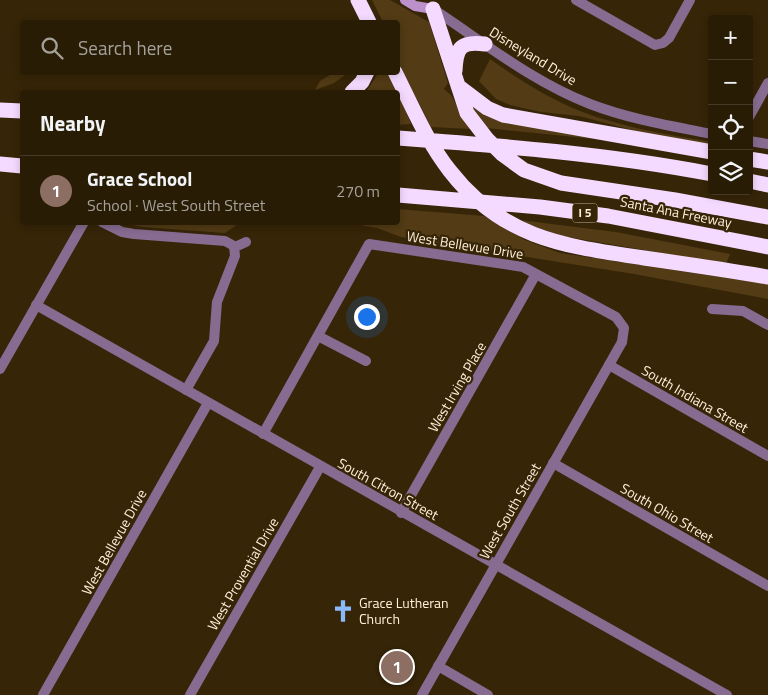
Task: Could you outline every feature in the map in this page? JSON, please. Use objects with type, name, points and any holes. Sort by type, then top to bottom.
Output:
[{"type":"highway","points":[[429,4],[463,104],[475,125],[502,154],[534,174],[568,185],[675,200],[768,217]]},
{"type":"highway","points":[[485,44],[470,42],[462,46],[455,55],[456,80],[487,108],[503,115],[708,151]]},
{"type":"highway","points":[[354,90],[366,75]]},
{"type":"highway","points":[[396,75],[442,160],[471,194],[496,214],[525,231],[572,247],[768,276]]},
{"type":"highway","points":[[0,110],[20,112]]},
{"type":"highway","points":[[400,138],[583,154],[708,173]]},
{"type":"highway","points":[[753,160],[768,162]]},
{"type":"highway","points":[[0,164],[20,166]]},
{"type":"highway","points":[[753,182],[768,185]]},
{"type":"highway","name":"Santa Ana Freeway","points":[[400,195],[540,207],[608,216],[768,246]]},
{"type":"main road","name":"Disneyland Drive","points":[[405,0],[415,6],[429,4]]},
{"type":"street","points":[[576,0],[648,42],[660,44],[671,35],[690,0]]},
{"type":"street","name":"Disneyland Drive","points":[[429,4],[485,44],[545,82],[589,103],[629,116],[708,133]]},
{"type":"street","points":[[753,110],[768,83]]},
{"type":"street","points":[[753,142],[768,144]]},
{"type":"street","points":[[0,369],[82,225]]},
{"type":"street","points":[[108,225],[122,232],[134,234],[225,241],[235,248]]},
{"type":"street","points":[[235,248],[246,242]]},
{"type":"street","name":"West Bellevue Drive","points":[[264,434],[369,244],[523,267],[616,317],[624,328],[622,342]]},
{"type":"street","points":[[186,390],[214,341],[217,302],[235,256],[235,248]]},
{"type":"street","name":"West Irving Place","points":[[401,512],[536,274]]},
{"type":"street","name":"South Citron Street","points":[[36,305],[495,566],[727,695]]},
{"type":"street","points":[[712,309],[743,310],[768,325]]},
{"type":"street","points":[[318,336],[366,361]]},
{"type":"street","name":"West South Street","points":[[422,695],[622,342]]},
{"type":"street","name":"South Indiana Street","points":[[609,365],[768,456]]},
{"type":"street","name":"West Bellevue Drive","points":[[43,695],[208,403]]},
{"type":"street","name":"South Ohio Street","points":[[553,463],[768,586]]},
{"type":"street","name":"West Provential Drive","points":[[190,695],[320,467]]},
{"type":"street","points":[[438,666],[488,695]]},
{"type":"shaded area","points":[[372,0],[390,0],[429,22],[448,83],[444,89],[451,95],[470,129],[431,127],[400,66],[400,20],[382,20]]},
{"type":"shaded area","points":[[490,59],[534,88],[580,111],[628,126],[708,141],[708,144],[647,134],[579,116],[541,112],[510,105],[496,99],[479,81]]},
{"type":"shaded area","points":[[330,75],[345,75],[334,83],[315,90],[320,81]]},
{"type":"shaded area","points":[[377,75],[389,75],[396,90],[367,90]]},
{"type":"shaded area","points":[[400,98],[411,124],[400,125]]},
{"type":"shaded area","points":[[468,103],[504,121],[613,141],[486,128]]},
{"type":"shaded area","points":[[400,209],[484,216],[525,240],[560,253],[768,284],[768,299],[634,274],[401,237],[377,228],[360,225],[400,225]]},
{"type":"shaded area","points":[[520,220],[616,232],[730,254],[726,264],[562,236]]},
{"type":"shaded area","points":[[132,225],[237,225],[225,233]]},
{"type":"place","name":"Grace Lutheran Church","points":[[343,611]]},
{"type":"place","name":"Grace School","points":[[397,667]]}]
